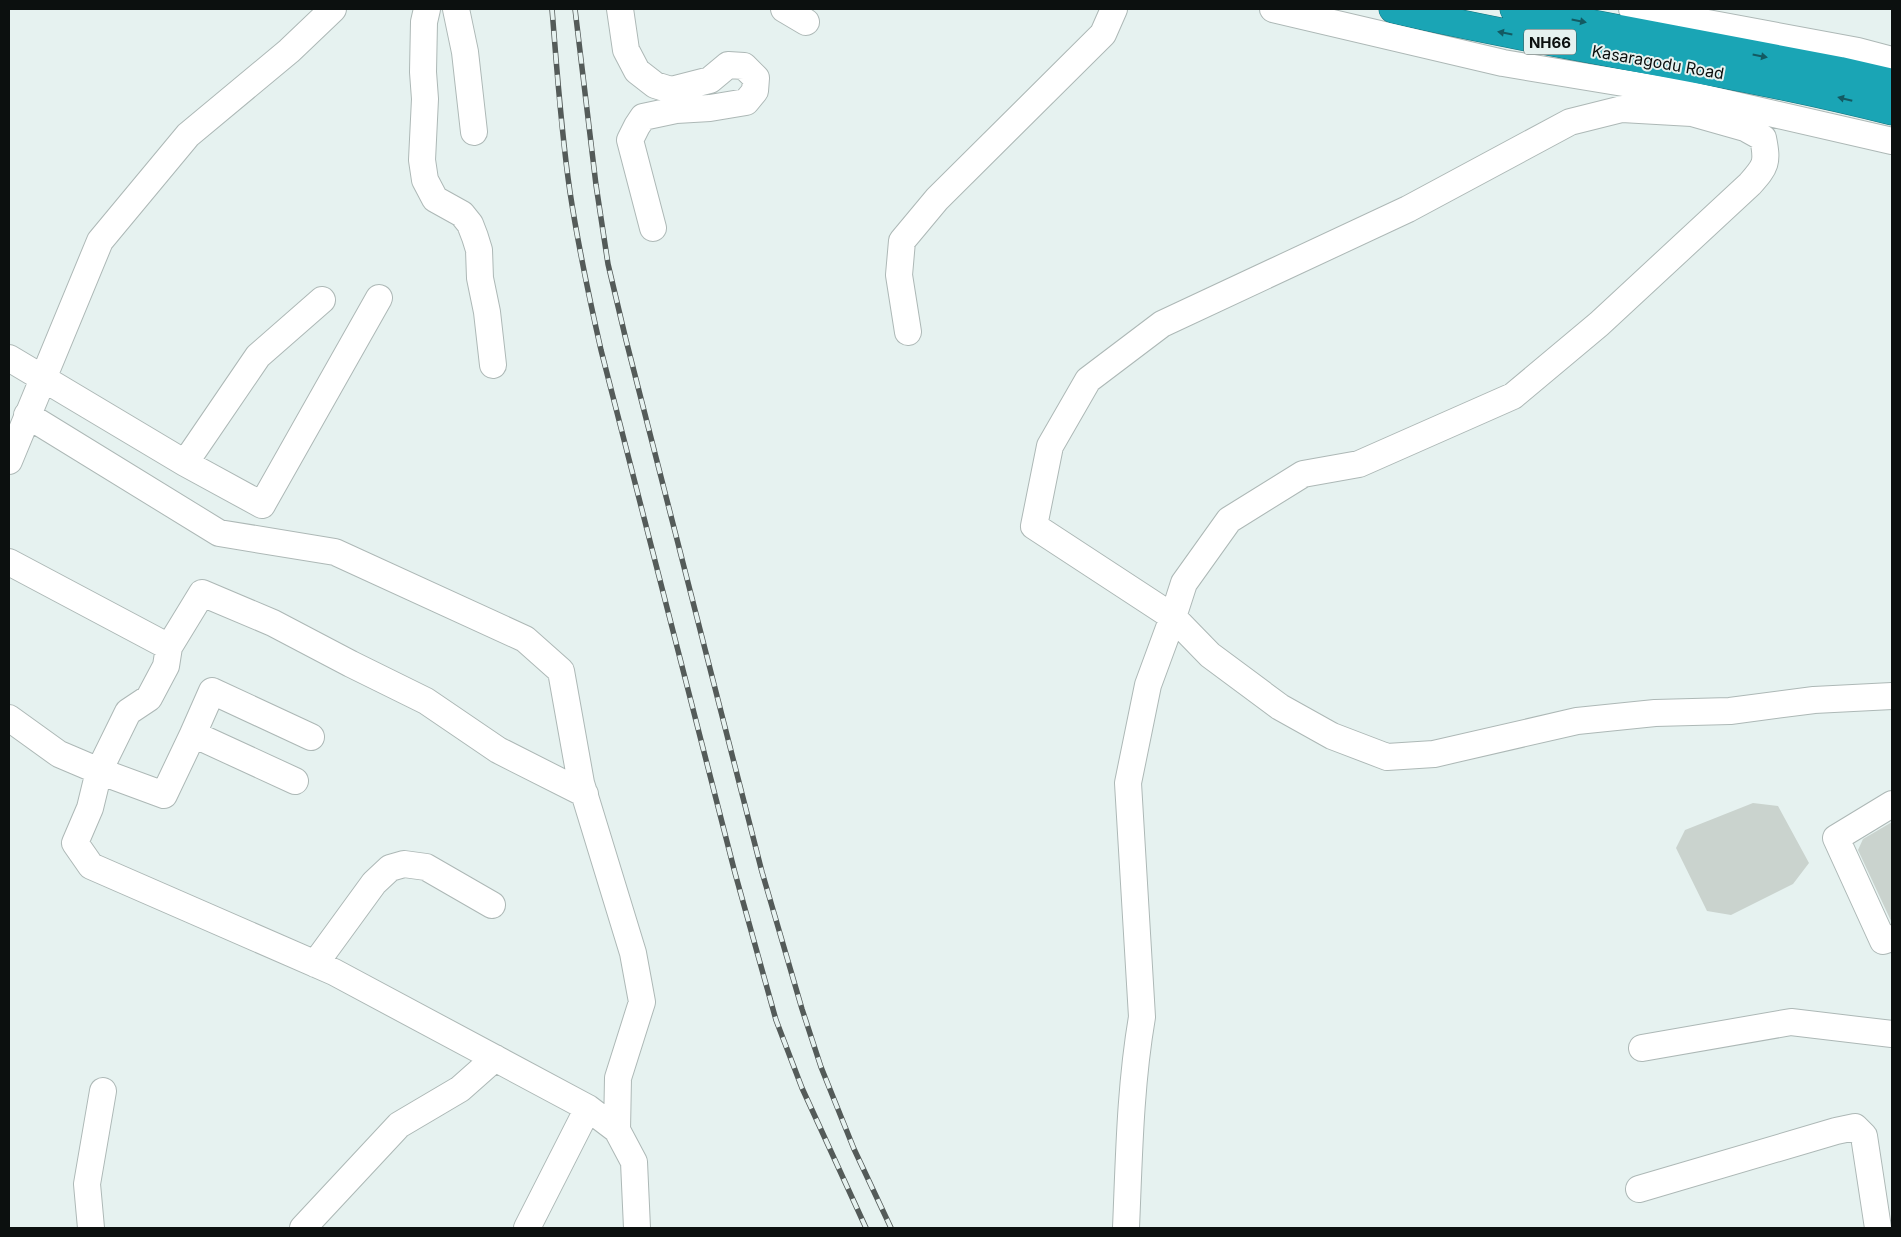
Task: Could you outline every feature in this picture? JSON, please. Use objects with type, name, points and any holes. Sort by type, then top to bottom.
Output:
[{"type":"highway","name":"Kasaragodu Road","points":[[1393,9],[1450,22],[1765,82],[1892,111]]},
{"type":"highway","name":"Kasaragodu Road","points":[[1514,9],[1719,27],[1840,71],[1892,83]]},
{"type":"street","points":[[9,461],[100,241],[188,135],[289,51],[333,9]]},
{"type":"street","points":[[427,9],[424,22],[423,72],[425,99],[422,160],[425,180],[435,199],[462,214],[470,224],[475,237],[479,250],[480,278],[488,312],[493,365]]},
{"type":"street","points":[[456,9],[465,52],[474,132]]},
{"type":"street","points":[[620,9],[626,50],[637,72],[655,85],[670,90],[710,80],[728,65],[744,66],[756,78],[755,91],[746,102],[710,108],[676,110],[644,117],[637,126],[630,140],[653,228]]},
{"type":"street","points":[[784,9],[806,22]]},
{"type":"street","points":[[908,332],[899,275],[902,241],[937,198],[1103,34],[1114,9]]},
{"type":"street","points":[[1273,9],[1503,63],[1695,105],[1892,141]]},
{"type":"street","points":[[1632,9],[1719,27],[1858,51],[1892,60]]},
{"type":"street","points":[[1126,1228],[1129,1143],[1136,1053],[1142,1017],[1128,783],[1148,685],[1173,617],[1184,582],[1229,520],[1303,474],[1359,464],[1512,396],[1599,324],[1750,184],[1765,167],[1763,138],[1695,105],[1622,109],[1570,122],[1408,209],[1162,324],[1088,380],[1050,446],[1034,526],[1173,617],[1210,655],[1280,707],[1332,736],[1387,757],[1434,754],[1577,722],[1655,713],[1730,711],[1814,700],[1892,696]]},
{"type":"street","points":[[9,358],[185,463],[262,505],[379,298]]},
{"type":"street","points":[[185,463],[258,356],[322,300]]},
{"type":"street","points":[[27,416],[219,533],[335,552],[525,639],[560,671],[581,783],[633,952],[642,1002],[618,1078],[617,1130]]},
{"type":"street","points":[[9,562],[169,647]]},
{"type":"street","points":[[585,794],[498,750],[426,701],[350,664],[273,623],[202,593],[169,647],[166,666],[149,698],[128,712],[99,772],[90,808],[75,843],[91,866],[334,972],[588,1108],[617,1130],[634,1162],[637,1228]]},
{"type":"street","points":[[9,718],[58,754],[99,772],[164,795],[212,691],[311,737]]},
{"type":"street","points":[[193,734],[295,781]]},
{"type":"street","points":[[1892,804],[1836,838],[1883,941],[1892,938]]},
{"type":"street","points":[[315,964],[374,883],[390,868],[404,864],[426,866],[492,905]]},
{"type":"street","points":[[1642,1048],[1791,1022],[1892,1034]]},
{"type":"street","points":[[303,1228],[398,1125],[460,1089],[496,1058]]},
{"type":"street","points":[[91,1228],[88,1184],[103,1091]]},
{"type":"street","points":[[527,1228],[588,1108]]},
{"type":"street","points":[[1639,1189],[1836,1131],[1855,1128],[1864,1136],[1878,1228]]},
{"type":"building","points":[[1753,803],[1778,806],[1809,863],[1793,884],[1731,915],[1707,911],[1676,848],[1685,830]]},
{"type":"building","points":[[1892,822],[1892,923],[1858,850],[1863,839]]},
{"type":"railway","points":[[552,9],[567,169],[588,291],[601,350],[735,873],[776,1020],[802,1088],[866,1228]]},
{"type":"railway","points":[[575,9],[596,185],[608,264],[762,872],[821,1067],[854,1149],[891,1228]]}]
